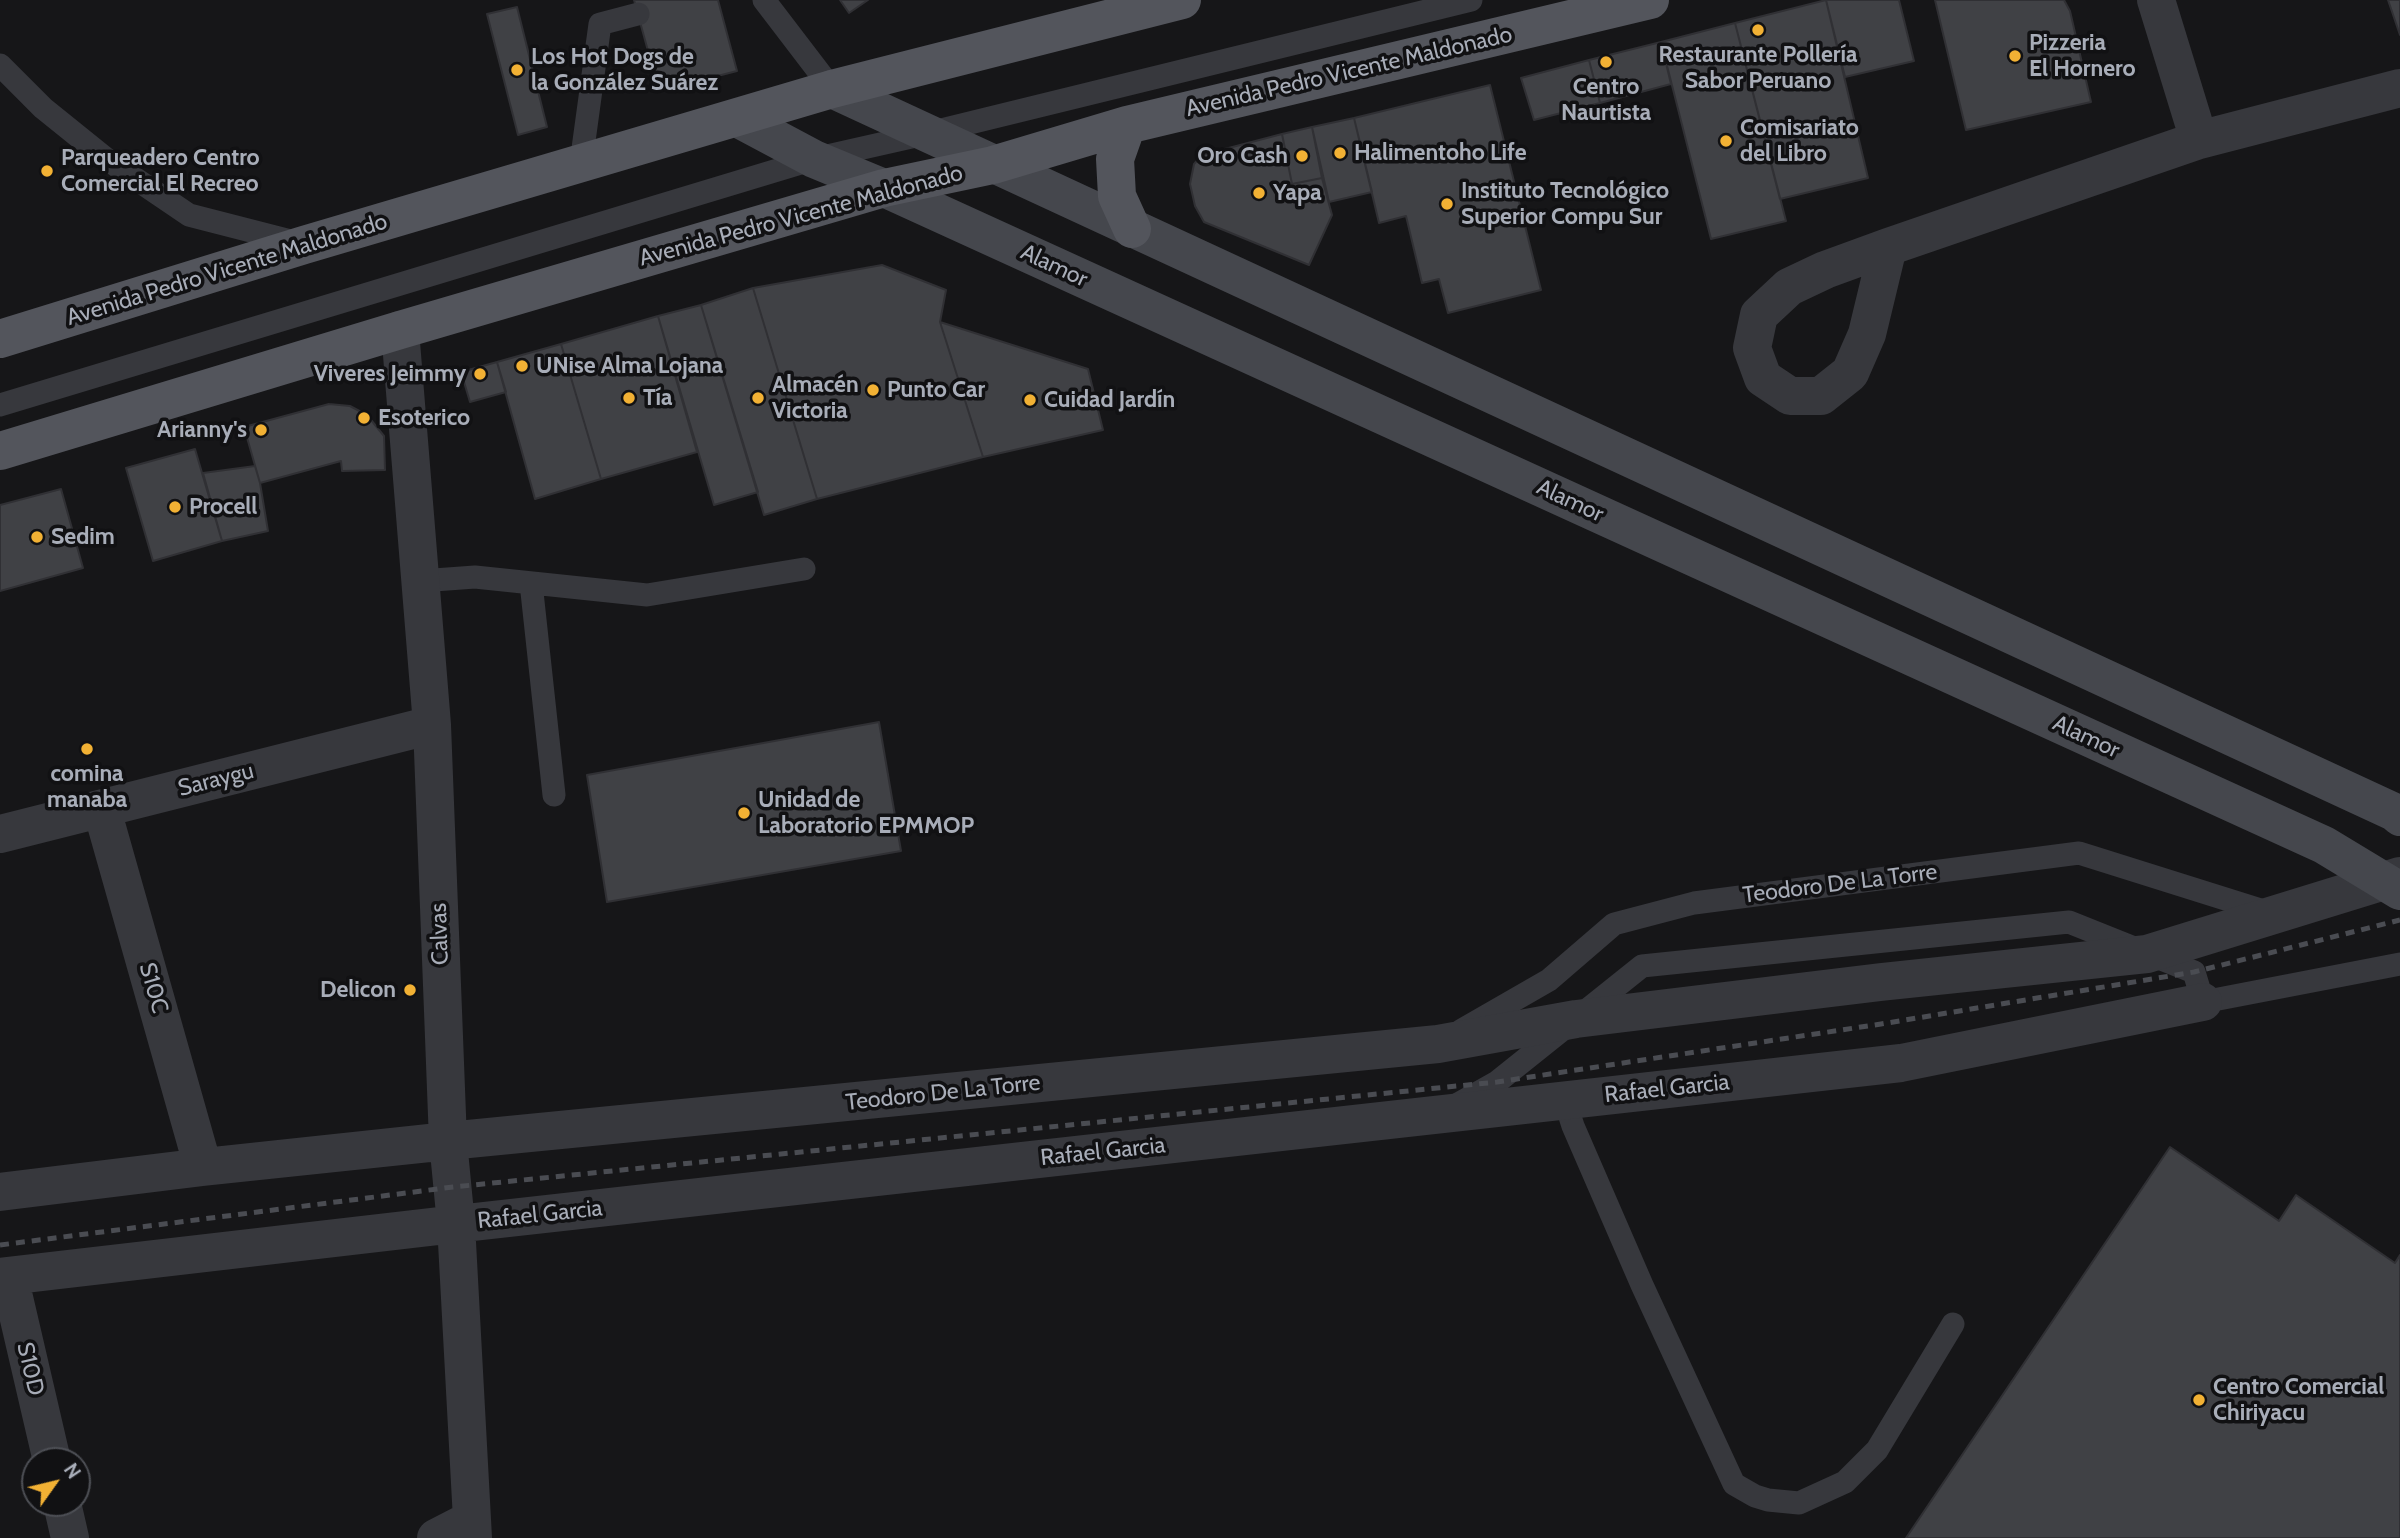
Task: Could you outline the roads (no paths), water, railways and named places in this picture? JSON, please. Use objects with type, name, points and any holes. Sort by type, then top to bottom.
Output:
[{"type":"main road","name":"Avenida Pedro Vicente Maldonado","points":[[0,339],[304,245],[832,89],[1182,0]]},
{"type":"main road","name":"Avenida Pedro Vicente Maldonado","points":[[0,451],[884,188],[993,164],[1127,125],[1650,0]]},
{"type":"main road","points":[[1127,125],[1115,159],[1117,196],[1132,229]]},
{"type":"street","points":[[2156,0],[2199,140]]},
{"type":"street","points":[[1888,247],[2199,140],[2400,88]]},
{"type":"street","points":[[832,89],[2394,811],[2400,817]]},
{"type":"street","name":"Alamor","points":[[737,118],[814,159],[884,188],[2324,845],[2395,882]]},
{"type":"street","name":"Calvas","points":[[400,330],[432,725],[448,1141],[456,1224],[472,1529]]},
{"type":"street","name":"Saraygu","points":[[0,834],[432,725]]},
{"type":"street","name":"S10C","points":[[102,810],[204,1167]]},
{"type":"street","name":"Teodoro De La Torre","points":[[448,1141],[1438,1044],[1576,1019],[1881,982],[2147,954],[2273,914],[2395,882]]},
{"type":"street","name":"Rafael Garcia","points":[[4,1277],[1901,1063],[2203,1002]]},
{"type":"street","points":[[0,1192],[448,1141]]},
{"type":"street","name":"S10D","points":[[4,1277],[48,1447]]},
{"type":"street","points":[[65,1517],[70,1538]]},
{"type":"street","points":[[436,1538],[472,1529]]},
{"type":"lane","points":[[764,0],[832,89]]},
{"type":"lane","points":[[0,405],[814,159],[1471,0]]},
{"type":"lane","points":[[581,163],[600,24],[638,13]]},
{"type":"lane","points":[[0,65],[43,108],[105,159],[189,215],[304,245]]},
{"type":"lane","points":[[420,581],[475,577],[647,595],[804,569]]},
{"type":"lane","points":[[531,583],[554,795]]},
{"type":"lane","name":"Teodoro De La Torre","points":[[1438,1044],[1549,980],[1614,924],[1693,903],[2079,853],[2273,914]]},
{"type":"lane","points":[[2147,954],[2194,972],[2203,1002],[2400,964]]},
{"type":"lane","points":[[1436,1115],[1497,1082],[1576,1019]]},
{"type":"lane","points":[[1565,1101],[1573,1126],[1642,1285],[1734,1484],[1768,1500],[1799,1503],[1845,1482],[1877,1450],[1953,1324]]},
{"type":"railway","points":[[0,1245],[453,1187],[1497,1082],[1881,1024],[2194,972],[2400,920]]},
{"type":"place","name":"Restaurante Pollería Sabor Peruano","points":[[1758,30]]},
{"type":"place","name":"Pizzeria El Hornero","points":[[2015,56]]},
{"type":"place","name":"Centro Naurtista","points":[[1606,62]]},
{"type":"place","name":"Los Hot Dogs de la González Suárez","points":[[517,70]]},
{"type":"place","name":"Comisariato del Libro","points":[[1726,141]]},
{"type":"place","name":"Halimentoho Life","points":[[1340,153]]},
{"type":"place","name":"Oro Cash","points":[[1302,156]]},
{"type":"place","name":"Parqueadero Centro Comercial El Recreo","points":[[47,171]]},
{"type":"place","name":"Yapa","points":[[1259,193]]},
{"type":"place","name":"Instituto Tecnológico Superior Compu Sur","points":[[1447,204]]},
{"type":"place","name":"UNise Alma Lojana","points":[[522,366]]},
{"type":"place","name":"Viveres Jeimmy","points":[[480,374]]},
{"type":"place","name":"Punto Car","points":[[873,390]]},
{"type":"place","name":"Tía","points":[[629,398]]},
{"type":"place","name":"Almacén Victoria","points":[[758,398]]},
{"type":"place","name":"Cuidad Jardín","points":[[1030,400]]},
{"type":"place","name":"Esoterico","points":[[364,418]]},
{"type":"place","name":"Arianny's","points":[[261,430]]},
{"type":"place","name":"Procell","points":[[175,507]]},
{"type":"place","name":"Sedim","points":[[37,537]]},
{"type":"place","name":"comina manaba","points":[[87,749]]},
{"type":"place","name":"Unidad de Laboratorio EPMMOP","points":[[744,813]]},
{"type":"place","name":"Delicon","points":[[410,990]]},
{"type":"place","name":"Centro Comercial Chiriyacu","points":[[2199,1400]]}]
